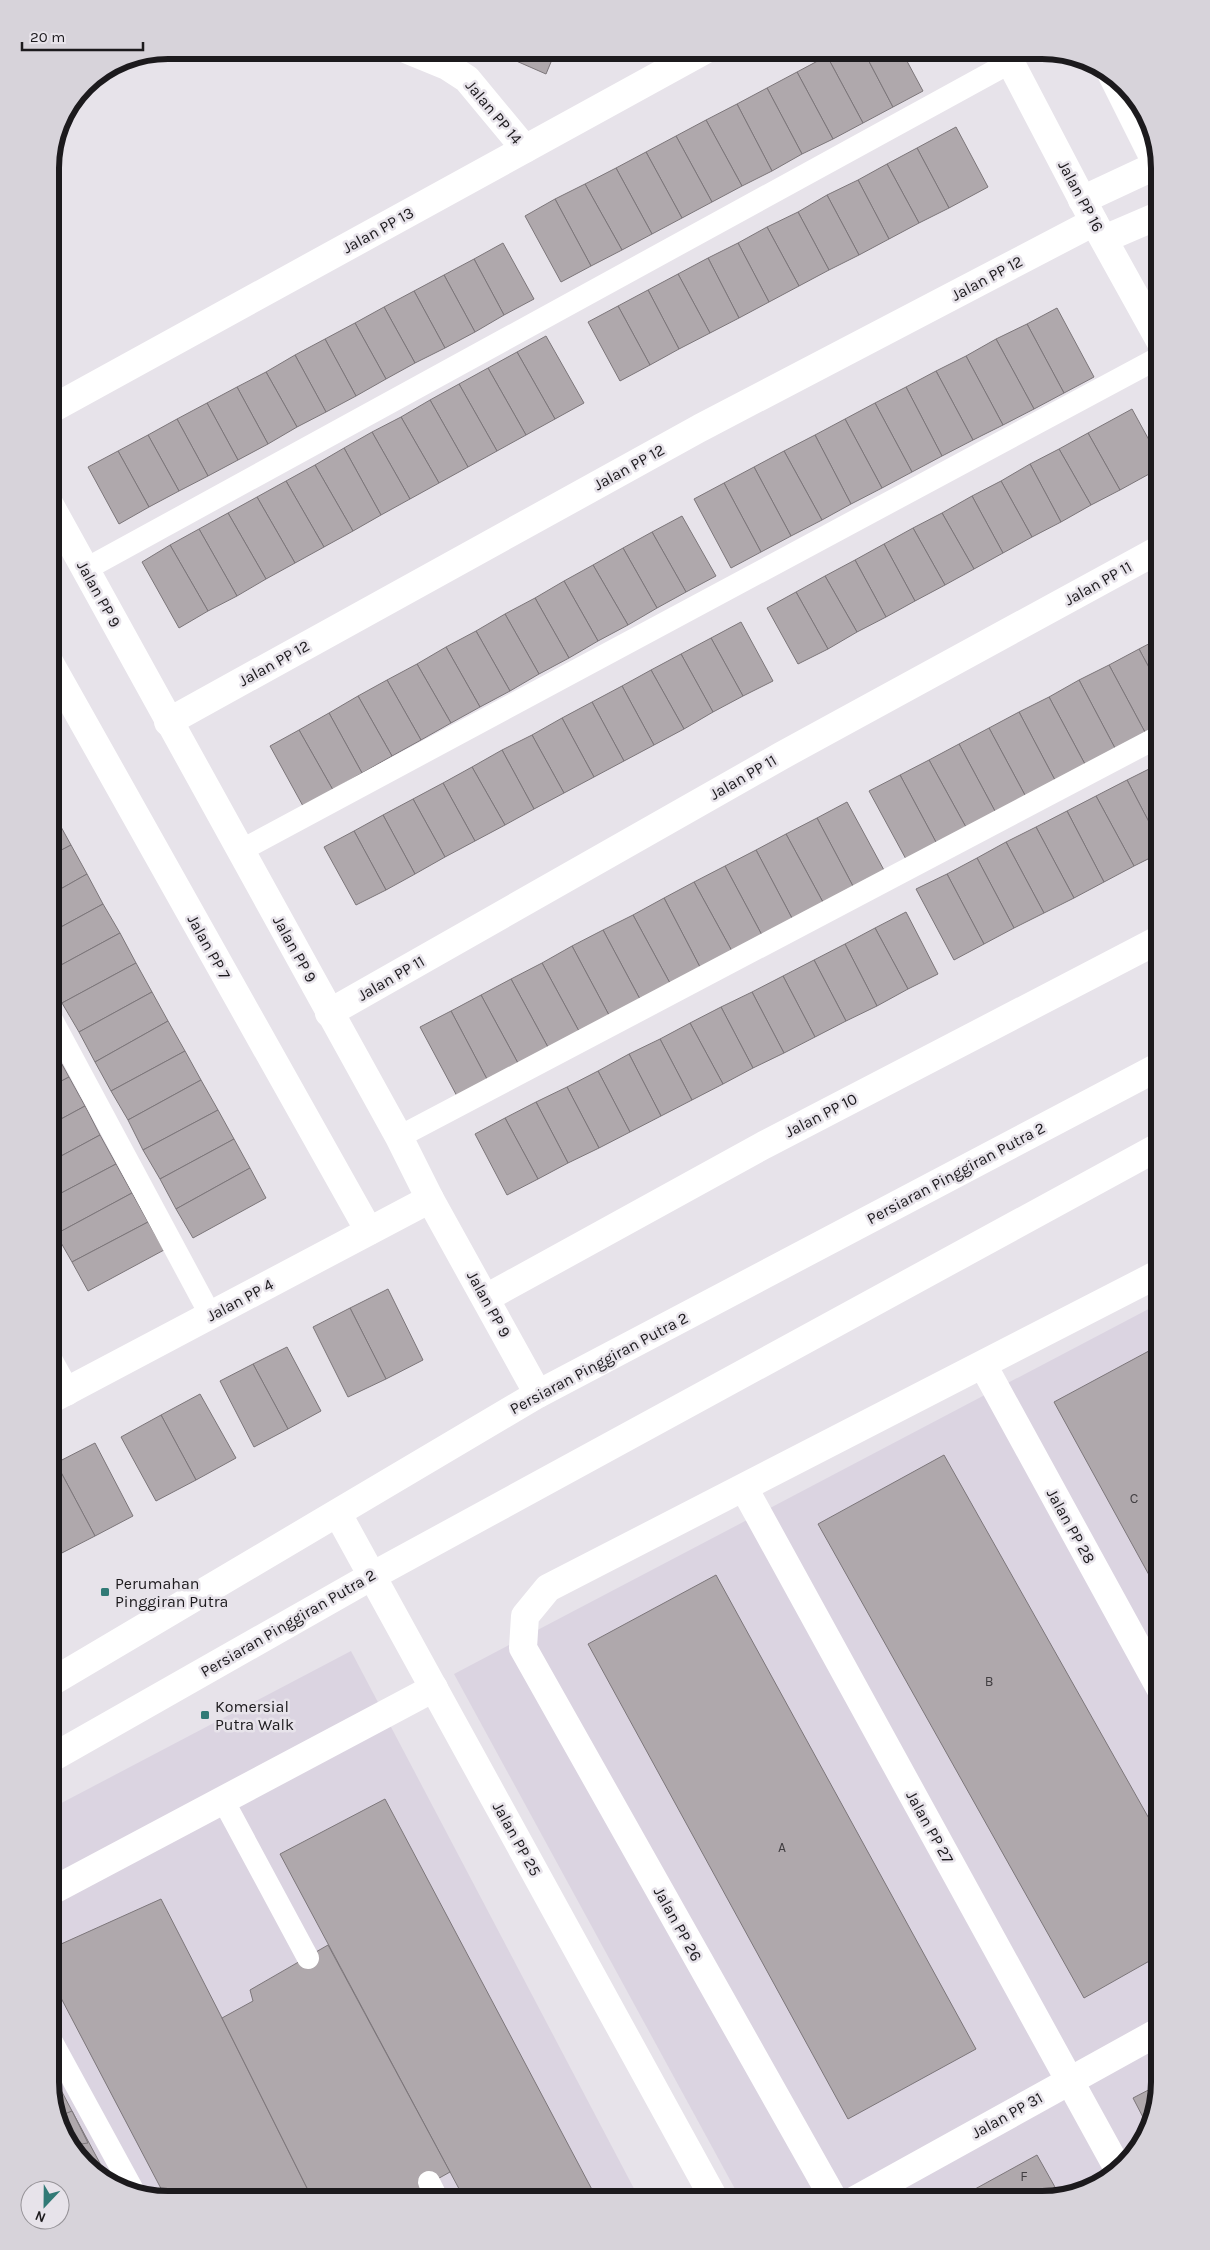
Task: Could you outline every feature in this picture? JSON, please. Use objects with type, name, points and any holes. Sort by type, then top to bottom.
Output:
[{"type":"street","name":"Jalan PP 14","points":[[430,59],[447,66],[467,79],[525,149]]},
{"type":"street","name":"Jalan PP 13","points":[[59,405],[689,59]]},
{"type":"street","name":"Jalan PP 16","points":[[1009,59],[1151,324]]},
{"type":"street","points":[[1121,93],[1150,151]]},
{"type":"street","points":[[1094,220],[1151,174]]},
{"type":"street","points":[[1094,220],[1151,216]]},
{"type":"street","name":"Jalan PP 12","points":[[168,722],[700,428],[1094,220]]},
{"type":"street","name":"Jalan PP 9","points":[[59,521],[168,722],[399,1137],[430,1199],[538,1394]]},
{"type":"street","name":"Jalan PP 11","points":[[329,1013],[781,756],[1151,554]]},
{"type":"street","name":"Jalan PP 7","points":[[59,680],[369,1232]]},
{"type":"street","name":"Jalan PP 10","points":[[486,1298],[764,1145],[1151,944]]},
{"type":"street","name":"Persiaran Pinggiran Putra 2","points":[[59,1678],[538,1394],[1151,1071]]},
{"type":"street","name":"Persiaran Pinggiran Putra 2","points":[[59,1753],[372,1576],[1151,1151]]},
{"type":"street","name":"Jalan PP 4","points":[[59,1395],[430,1199]]},
{"type":"street","points":[[744,1488],[1151,1279]]},
{"type":"street","name":"Jalan PP 28","points":[[982,1365],[1151,1672]]},
{"type":"street","name":"Jalan PP 26","points":[[744,1488],[548,1588],[525,1616],[523,1648],[829,2191]]},
{"type":"street","name":"Jalan PP 27","points":[[744,1488],[1115,2163]]},
{"type":"street","name":"Jalan PP 25","points":[[338,1514],[710,2191]]},
{"type":"street","points":[[59,1887],[434,1688]]},
{"type":"street","name":"Jalan PP 31","points":[[871,2191],[1151,2036]]},
{"type":"lane","points":[[86,569],[1002,59]]},
{"type":"lane","points":[[240,851],[1151,362]]},
{"type":"lane","points":[[399,1137],[1151,741]]},
{"type":"lane","points":[[59,1033],[211,1316]]},
{"type":"lane","points":[[223,1800],[308,1958]]},
{"type":"lane","points":[[59,2054],[130,2184]]},
{"type":"shaded area","points":[[1151,1308],[1151,2082],[1148,2110],[1133,2143],[1109,2169],[1097,2177],[1084,2183],[1049,2191],[736,2191],[454,1674]]},
{"type":"shaded area","points":[[351,1651],[635,2191],[161,2191],[126,2183],[101,2169],[81,2149],[73,2137],[67,2124],[59,2089],[59,1804]]},
{"type":"building","points":[[512,59],[552,59],[546,74]]},
{"type":"building","points":[[821,59],[829,59],[863,123],[833,139],[797,72]]},
{"type":"building","points":[[829,59],[868,59],[893,107],[863,123]]},
{"type":"building","points":[[868,59],[906,59],[923,91],[893,107]]},
{"type":"building","points":[[797,72],[833,139],[802,154],[767,88]]},
{"type":"building","points":[[767,88],[802,154],[772,171],[737,104]]},
{"type":"building","points":[[737,104],[772,171],[742,186],[706,120]]},
{"type":"building","points":[[706,120],[742,186],[712,202],[676,136]]},
{"type":"building","points":[[956,127],[988,187],[949,208],[917,148]]},
{"type":"building","points":[[676,136],[712,202],[682,218],[646,152]]},
{"type":"building","points":[[917,148],[949,208],[919,223],[887,164]]},
{"type":"building","points":[[646,152],[682,218],[652,234],[616,168]]},
{"type":"building","points":[[887,164],[919,223],[889,239],[858,180]]},
{"type":"building","points":[[616,168],[652,234],[622,250],[585,184]]},
{"type":"building","points":[[858,180],[889,239],[859,255],[827,195]]},
{"type":"building","points":[[585,184],[622,250],[591,266],[555,199]]},
{"type":"building","points":[[827,195],[859,255],[829,270],[798,212]]},
{"type":"building","points":[[555,199],[591,266],[561,282],[525,216]]},
{"type":"building","points":[[798,212],[829,270],[799,286],[767,227]]},
{"type":"building","points":[[767,227],[799,286],[769,302],[738,243]]},
{"type":"building","points":[[503,243],[534,299],[504,315],[474,259]]},
{"type":"building","points":[[738,243],[769,302],[739,318],[708,258]]},
{"type":"building","points":[[708,258],[739,318],[710,333],[678,274]]},
{"type":"building","points":[[474,259],[504,315],[475,332],[444,275]]},
{"type":"building","points":[[678,274],[710,333],[679,349],[648,290]]},
{"type":"building","points":[[444,275],[475,332],[445,348],[414,291]]},
{"type":"building","points":[[648,290],[679,349],[650,365],[618,306]]},
{"type":"building","points":[[414,291],[445,348],[415,363],[384,307]]},
{"type":"building","points":[[618,306],[650,365],[620,381],[588,322]]},
{"type":"building","points":[[384,307],[415,363],[386,379],[355,323]]},
{"type":"building","points":[[1057,308],[1094,377],[1064,393],[1027,324]]},
{"type":"building","points":[[355,323],[386,379],[356,396],[325,339]]},
{"type":"building","points":[[1027,324],[1064,393],[1034,409],[996,339]]},
{"type":"building","points":[[546,336],[584,403],[555,419],[517,352]]},
{"type":"building","points":[[325,339],[356,396],[326,412],[295,355]]},
{"type":"building","points":[[996,339],[1034,409],[1003,425],[966,356]]},
{"type":"building","points":[[517,352],[555,419],[526,435],[488,368]]},
{"type":"building","points":[[295,355],[326,412],[297,427],[266,372]]},
{"type":"building","points":[[966,356],[1003,425],[973,440],[936,371]]},
{"type":"building","points":[[488,368],[526,435],[497,451],[459,384]]},
{"type":"building","points":[[936,371],[973,440],[942,456],[906,387]]},
{"type":"building","points":[[266,372],[297,427],[268,444],[237,387]]},
{"type":"building","points":[[459,384],[497,451],[468,467],[430,400]]},
{"type":"building","points":[[237,387],[268,444],[238,460],[207,403]]},
{"type":"building","points":[[906,387],[942,456],[912,472],[875,403]]},
{"type":"building","points":[[430,400],[468,467],[439,483],[401,417]]},
{"type":"building","points":[[207,403],[238,460],[208,476],[177,419]]},
{"type":"building","points":[[875,403],[912,472],[882,488],[845,419]]},
{"type":"building","points":[[1132,409],[1151,444],[1151,473],[1120,490],[1088,433]]},
{"type":"building","points":[[401,417],[439,483],[410,499],[372,432]]},
{"type":"building","points":[[177,419],[208,476],[179,491],[148,435]]},
{"type":"building","points":[[845,419],[882,488],[851,504],[815,435]]},
{"type":"building","points":[[372,432],[410,499],[381,515],[344,448]]},
{"type":"building","points":[[1088,433],[1120,490],[1091,505],[1059,449]]},
{"type":"building","points":[[148,435],[179,491],[149,507],[118,451]]},
{"type":"building","points":[[815,435],[851,504],[822,520],[784,451]]},
{"type":"building","points":[[344,448],[381,515],[353,531],[315,465]]},
{"type":"building","points":[[1059,449],[1091,505],[1061,522],[1030,464]]},
{"type":"building","points":[[118,451],[149,507],[119,524],[88,467]]},
{"type":"building","points":[[784,451],[822,520],[791,536],[754,467]]},
{"type":"building","points":[[1030,464],[1061,522],[1032,537],[1001,481]]},
{"type":"building","points":[[315,465],[353,531],[324,547],[286,481]]},
{"type":"building","points":[[754,467],[791,536],[761,552],[724,483]]},
{"type":"building","points":[[286,481],[324,547],[295,563],[257,497]]},
{"type":"building","points":[[1001,481],[1032,537],[1003,553],[972,496]]},
{"type":"building","points":[[724,483],[761,552],[731,568],[694,499]]},
{"type":"building","points":[[972,496],[1003,553],[974,569],[942,513]]},
{"type":"building","points":[[257,497],[295,563],[266,579],[228,513]]},
{"type":"building","points":[[228,513],[266,579],[237,596],[199,529]]},
{"type":"building","points":[[942,513],[974,569],[945,585],[913,528]]},
{"type":"building","points":[[682,516],[716,576],[686,592],[652,532]]},
{"type":"building","points":[[913,528],[945,585],[915,601],[884,544]]},
{"type":"building","points":[[199,529],[237,596],[208,611],[170,545]]},
{"type":"building","points":[[652,532],[686,592],[657,608],[623,548]]},
{"type":"building","points":[[884,544],[915,601],[886,617],[855,560]]},
{"type":"building","points":[[170,545],[208,611],[179,628],[142,562]]},
{"type":"building","points":[[623,548],[657,608],[628,625],[593,565]]},
{"type":"building","points":[[855,560],[886,617],[857,632],[825,576]]},
{"type":"building","points":[[593,565],[628,625],[598,641],[564,581]]},
{"type":"building","points":[[825,576],[857,632],[828,649],[796,592]]},
{"type":"building","points":[[564,581],[598,641],[569,658],[535,598]]},
{"type":"building","points":[[796,592],[828,649],[798,664],[767,608]]},
{"type":"building","points":[[535,598],[569,658],[539,674],[505,614]]},
{"type":"building","points":[[505,614],[539,674],[510,691],[476,631]]},
{"type":"building","points":[[741,622],[773,681],[743,696],[711,638]]},
{"type":"building","points":[[476,631],[510,691],[480,707],[446,647]]},
{"type":"building","points":[[711,638],[743,696],[713,712],[681,654]]},
{"type":"building","points":[[1151,643],[1151,671],[1139,649]]},
{"type":"building","points":[[446,647],[480,707],[451,723],[417,664]]},
{"type":"building","points":[[1139,649],[1151,671],[1151,732],[1146,734],[1109,665]]},
{"type":"building","points":[[681,654],[713,712],[684,729],[651,670]]},
{"type":"building","points":[[417,664],[451,723],[421,740],[387,680]]},
{"type":"building","points":[[1109,665],[1146,734],[1116,750],[1079,680]]},
{"type":"building","points":[[651,670],[684,729],[654,745],[622,686]]},
{"type":"building","points":[[387,680],[421,740],[392,756],[358,696]]},
{"type":"building","points":[[1079,680],[1116,750],[1086,766],[1049,697]]},
{"type":"building","points":[[622,686],[654,745],[624,761],[592,702]]},
{"type":"building","points":[[358,696],[392,756],[362,773],[329,713]]},
{"type":"building","points":[[1049,697],[1086,766],[1056,782],[1019,712]]},
{"type":"building","points":[[592,702],[624,761],[594,777],[562,718]]},
{"type":"building","points":[[1019,712],[1056,782],[1026,797],[989,728]]},
{"type":"building","points":[[329,713],[362,773],[333,790],[299,730]]},
{"type":"building","points":[[562,718],[594,777],[564,793],[532,735]]},
{"type":"building","points":[[989,728],[1026,797],[996,813],[959,744]]},
{"type":"building","points":[[299,730],[333,790],[303,806],[270,746]]},
{"type":"building","points":[[532,735],[564,793],[534,809],[502,750]]},
{"type":"building","points":[[959,744],[996,813],[967,829],[929,760]]},
{"type":"building","points":[[502,750],[534,809],[505,825],[472,767]]},
{"type":"building","points":[[929,760],[967,829],[937,844],[900,775]]},
{"type":"building","points":[[472,767],[505,825],[475,841],[443,783]]},
{"type":"building","points":[[1151,768],[1151,826],[1127,780]]},
{"type":"building","points":[[900,775],[937,844],[907,861],[869,791]]},
{"type":"building","points":[[1127,780],[1151,826],[1151,858],[1134,866],[1096,796]]},
{"type":"building","points":[[443,783],[475,841],[445,857],[413,799]]},
{"type":"building","points":[[1096,796],[1134,866],[1104,882],[1067,811]]},
{"type":"building","points":[[413,799],[445,857],[415,874],[383,815]]},
{"type":"building","points":[[847,802],[885,872],[854,888],[817,818]]},
{"type":"building","points":[[1067,811],[1104,882],[1074,898],[1036,827]]},
{"type":"building","points":[[383,815],[415,874],[386,890],[354,831]]},
{"type":"building","points":[[817,818],[854,888],[824,904],[786,834]]},
{"type":"building","points":[[59,823],[71,845],[59,851]]},
{"type":"building","points":[[1036,827],[1074,898],[1044,913],[1006,842]]},
{"type":"building","points":[[354,831],[386,890],[356,905],[324,847]]},
{"type":"building","points":[[786,834],[824,904],[793,920],[756,850]]},
{"type":"building","points":[[1006,842],[1044,913],[1014,928],[977,858]]},
{"type":"building","points":[[71,845],[87,874],[59,890],[59,851]]},
{"type":"building","points":[[756,850],[793,920],[763,937],[725,866]]},
{"type":"building","points":[[977,858],[1014,928],[984,944],[947,874]]},
{"type":"building","points":[[725,866],[763,937],[733,953],[694,882]]},
{"type":"building","points":[[87,874],[103,904],[59,928],[59,890]]},
{"type":"building","points":[[947,874],[984,944],[954,960],[916,889]]},
{"type":"building","points":[[694,882],[733,953],[701,969],[664,898]]},
{"type":"building","points":[[664,898],[701,969],[671,985],[633,915]]},
{"type":"building","points":[[103,904],[120,933],[59,966],[59,928]]},
{"type":"building","points":[[906,912],[938,974],[908,989],[875,928]]},
{"type":"building","points":[[633,915],[671,985],[641,1001],[603,930]]},
{"type":"building","points":[[875,928],[908,989],[877,1006],[845,944]]},
{"type":"building","points":[[603,930],[641,1001],[610,1017],[572,946]]},
{"type":"building","points":[[120,933],[136,963],[62,1003],[59,998],[59,966]]},
{"type":"building","points":[[845,944],[877,1006],[846,1021],[814,960]]},
{"type":"building","points":[[572,946],[610,1017],[580,1033],[542,963]]},
{"type":"building","points":[[814,960],[846,1021],[815,1037],[783,976]]},
{"type":"building","points":[[136,963],[152,992],[79,1032],[62,1003]]},
{"type":"building","points":[[542,963],[580,1033],[549,1049],[511,979]]},
{"type":"building","points":[[783,976],[815,1037],[784,1053],[752,992]]},
{"type":"building","points":[[511,979],[549,1049],[519,1065],[481,995]]},
{"type":"building","points":[[152,992],[168,1021],[95,1062],[79,1032]]},
{"type":"building","points":[[752,992],[784,1053],[753,1068],[721,1007]]},
{"type":"building","points":[[481,995],[519,1065],[488,1081],[451,1011]]},
{"type":"building","points":[[721,1007],[753,1068],[723,1084],[690,1023]]},
{"type":"building","points":[[451,1011],[488,1081],[458,1098],[420,1027]]},
{"type":"building","points":[[168,1021],[185,1051],[111,1091],[95,1062]]},
{"type":"building","points":[[690,1023],[723,1084],[692,1100],[660,1039]]},
{"type":"building","points":[[660,1039],[692,1100],[661,1116],[629,1054]]},
{"type":"building","points":[[185,1051],[201,1080],[128,1120],[111,1091]]},
{"type":"building","points":[[629,1054],[661,1116],[630,1132],[598,1071]]},
{"type":"building","points":[[59,1059],[69,1077],[59,1082]]},
{"type":"building","points":[[598,1071],[630,1132],[599,1148],[567,1087]]},
{"type":"building","points":[[69,1077],[85,1106],[59,1120],[59,1082]]},
{"type":"building","points":[[201,1080],[218,1110],[143,1150],[128,1120]]},
{"type":"building","points":[[567,1087],[599,1148],[568,1163],[536,1102]]},
{"type":"building","points":[[536,1102],[568,1163],[538,1179],[505,1118]]},
{"type":"building","points":[[85,1106],[100,1135],[59,1157],[59,1120]]},
{"type":"building","points":[[218,1110],[234,1139],[160,1179],[143,1150]]},
{"type":"building","points":[[505,1118],[538,1179],[507,1195],[475,1134]]},
{"type":"building","points":[[100,1135],[116,1164],[59,1194],[59,1157]]},
{"type":"building","points":[[234,1139],[250,1168],[176,1209],[160,1179]]},
{"type":"building","points":[[116,1164],[132,1193],[59,1232],[59,1194]]},
{"type":"building","points":[[250,1168],[266,1198],[193,1238],[176,1209]]},
{"type":"building","points":[[132,1193],[148,1222],[72,1262],[59,1239],[59,1232]]},
{"type":"building","points":[[148,1222],[164,1250],[88,1291],[72,1262]]},
{"type":"building","points":[[388,1289],[423,1360],[386,1379],[350,1308]]},
{"type":"building","points":[[350,1308],[386,1379],[348,1397],[313,1327]]},
{"type":"building","points":[[287,1347],[321,1411],[288,1429],[253,1364]]},
{"type":"building","points":[[1151,1350],[1151,1579],[1054,1402]]},
{"type":"building","points":[[253,1364],[288,1429],[254,1447],[220,1381]]},
{"type":"building","points":[[200,1394],[236,1458],[196,1480],[161,1415]]},
{"type":"building","points":[[161,1415],[196,1480],[156,1501],[121,1437]]},
{"type":"building","points":[[95,1443],[133,1516],[95,1536],[59,1469],[59,1461]]},
{"type":"building","points":[[944,1455],[1151,1822],[1151,1960],[1084,1998],[818,1524]]},
{"type":"building","points":[[59,1469],[95,1536],[59,1554]]},
{"type":"building","points":[[716,1575],[976,2049],[848,2119],[588,1644]]},
{"type":"building","points":[[385,1799],[593,2191],[460,2191],[280,1854]]},
{"type":"building","points":[[161,1899],[308,2191],[162,2191],[59,1994],[59,1945]]},
{"type":"building","points":[[328,1945],[450,2172],[416,2191],[308,2191],[222,2018],[253,2001],[250,1990]]},
{"type":"building","points":[[59,2086],[104,2171],[81,2149],[73,2137],[61,2103]]},
{"type":"building","points":[[1151,2089],[1148,2110],[1144,2119],[1133,2098]]},
{"type":"building","points":[[72,2111],[88,2143],[78,2144],[67,2124],[64,2114]]},
{"type":"building","points":[[1037,2155],[1057,2190],[1049,2191],[971,2191]]},
{"type":"place","name":"Perumahan Pinggiran Putra","points":[[105,1592]]},
{"type":"place","name":"Komersial Putra Walk","points":[[205,1715]]}]
